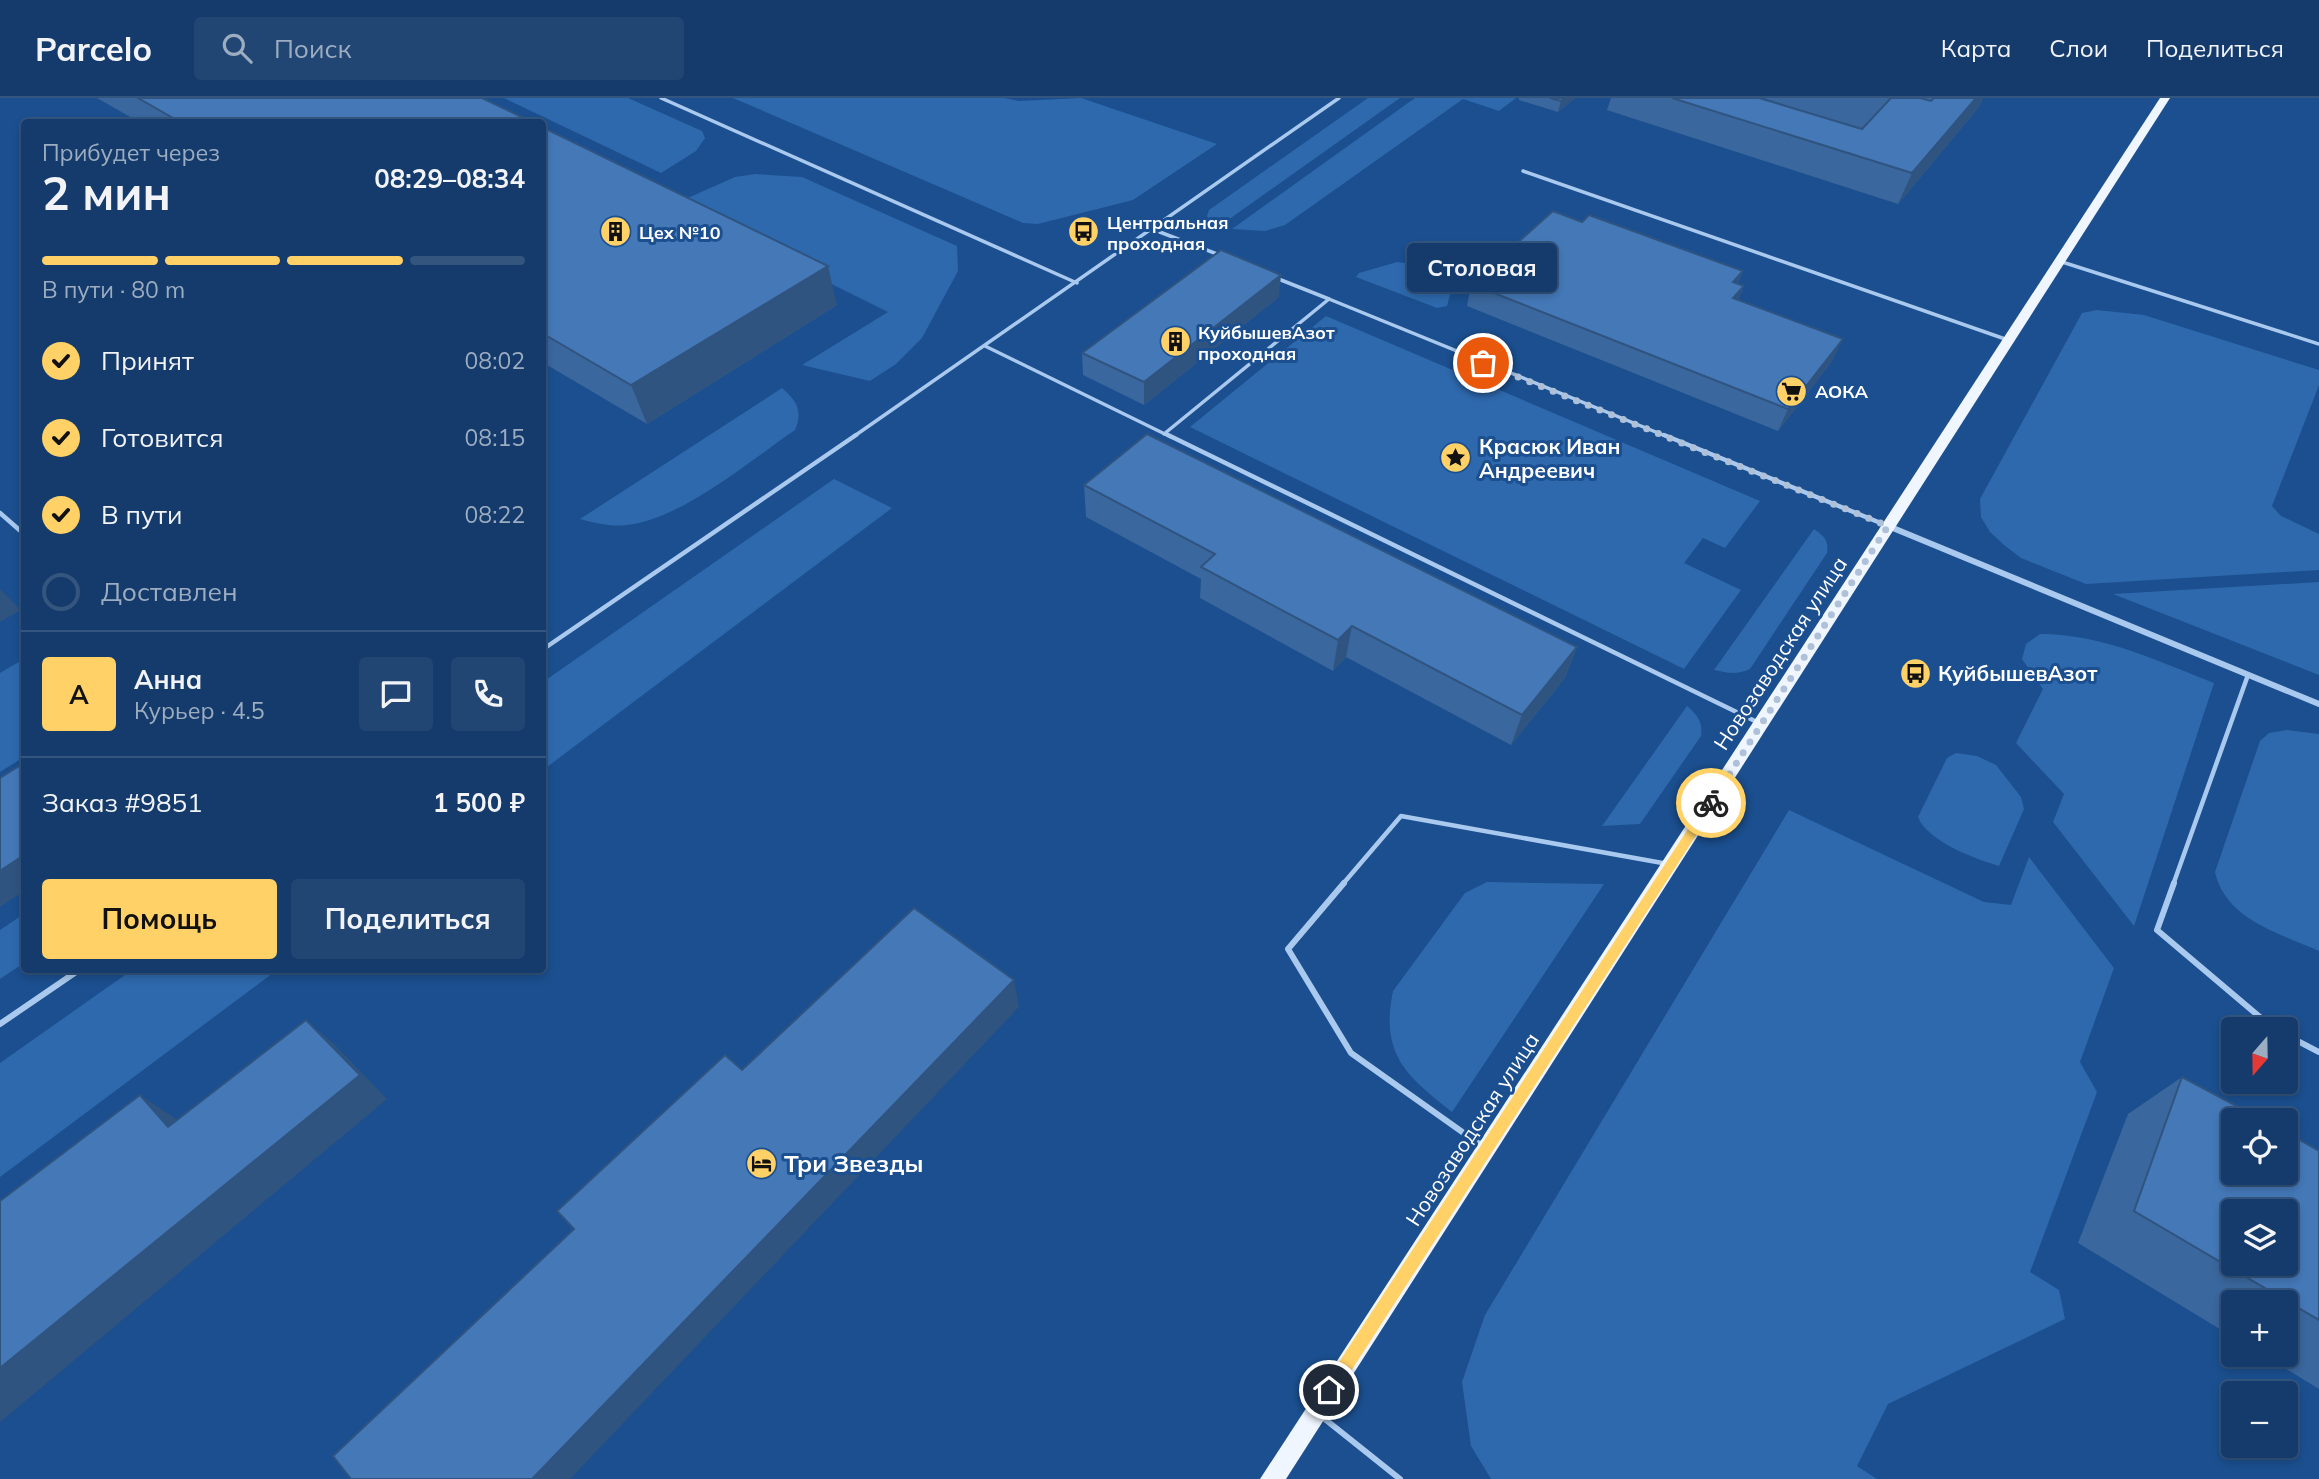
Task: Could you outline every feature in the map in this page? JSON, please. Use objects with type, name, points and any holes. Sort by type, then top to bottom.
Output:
[{"type":"main road","name":"Новозаводская улица","points":[[1272,1479],[2165,98]]},
{"type":"street","points":[[1888,526],[2319,704]]},
{"type":"lane","points":[[661,98],[1077,283]]},
{"type":"lane","points":[[546,647],[1077,283],[1339,98]]},
{"type":"lane","points":[[1523,171],[2008,341]]},
{"type":"lane","points":[[1152,229],[1230,260]]},
{"type":"lane","points":[[2059,261],[2319,344]]},
{"type":"lane","points":[[1266,274],[1888,526]]},
{"type":"lane","points":[[1164,434],[1329,299]]},
{"type":"lane","points":[[985,346],[1761,724]]},
{"type":"lane","points":[[0,513],[21,531]]},
{"type":"lane","points":[[2248,675],[2157,930],[2260,1017]]},
{"type":"lane","points":[[1486,1149],[1351,1053],[1288,948],[1401,816],[1671,864]]},
{"type":"lane","points":[[0,1024],[75,973]]},
{"type":"lane","points":[[2298,1041],[2319,1052]]},
{"type":"lane","points":[[1315,1412],[1400,1479]]},
{"type":"shaded area","points":[[504,98],[628,98],[702,131],[705,138],[696,151],[661,173]]},
{"type":"shaded area","points":[[733,98],[1004,98],[1019,101],[1081,98],[1217,144],[1133,200],[1038,224],[1023,223]]},
{"type":"shaded area","points":[[1368,98],[1400,98],[1221,225],[1211,222],[1207,216],[1209,210]]},
{"type":"shaded area","points":[[1415,98],[1516,98],[1499,111],[1463,99],[1285,225],[1265,231],[1232,229]]},
{"type":"shaded area","points":[[755,174],[802,177],[957,246],[958,271],[922,338],[896,364],[870,381],[802,365],[888,312],[672,205],[735,177]]},
{"type":"shaded area","points":[[1397,262],[1450,279],[1453,284],[1447,306],[1437,308],[1356,277],[1359,273]]},
{"type":"shaded area","points":[[2097,310],[2144,315],[2319,370],[2319,385],[2272,506],[2281,516],[2319,534],[2319,570],[2086,584],[2021,558],[1990,532],[1981,517],[1980,499],[2082,313]]},
{"type":"shaded area","points":[[1326,316],[1760,501],[1725,548],[1703,538],[1684,563],[1741,590],[1684,669],[1190,427]]},
{"type":"shaded area","points":[[782,388],[797,407],[795,430],[714,487],[692,501],[648,521],[615,525],[580,519]]},
{"type":"shaded area","points":[[834,479],[892,508],[546,768],[546,680]]},
{"type":"shaded area","points":[[1814,529],[1825,539],[1827,553],[1750,669],[1732,673],[1714,670]]},
{"type":"shaded area","points":[[2319,582],[2319,675],[2113,594]]},
{"type":"shaded area","points":[[2040,634],[2063,635],[2108,644],[2214,683],[2134,926],[2053,822],[2064,794],[2016,743],[2043,689],[2022,659],[2026,644]]},
{"type":"shaded area","points":[[21,661],[21,759],[0,772],[0,673]]},
{"type":"shaded area","points":[[1687,706],[1698,719],[1701,736],[1640,824],[1602,826]]},
{"type":"shaded area","points":[[2287,730],[2319,734],[2319,951],[2271,931],[2242,913],[2230,902],[2215,872],[2260,741],[2269,733]]},
{"type":"shaded area","points":[[1956,753],[1977,756],[1996,765],[2021,797],[2024,809],[1999,866],[1965,854],[1941,841],[1923,826],[1918,817],[1947,758]]},
{"type":"shaded area","points":[[1789,810],[1984,902],[2011,905],[2029,857],[2114,968],[2080,1062],[2097,1092],[2030,1272],[2059,1290],[2065,1319],[1888,1404],[1857,1466],[1877,1479],[1491,1479],[1471,1446],[1462,1382],[1485,1315]]},
{"type":"shaded area","points":[[1487,882],[1604,884],[1452,1112],[1422,1087],[1400,1062],[1390,1031],[1393,991],[1465,893]]},
{"type":"shaded area","points":[[21,916],[21,965],[0,979],[0,930]]},
{"type":"shaded area","points":[[128,973],[273,973],[0,1177],[0,1063]]},
{"type":"building","points":[[138,98],[482,98],[526,119],[175,119]]},
{"type":"building","points":[[1672,98],[1759,98],[1862,129],[1891,98],[1920,98],[1931,101],[1934,98],[1976,98],[1912,173]]},
{"type":"building","name":"Цех №10","points":[[546,129],[828,266],[631,385],[546,335]]},
{"type":"building","points":[[1553,211],[1582,222],[1589,215],[1743,271],[1733,282],[1744,286],[1733,298],[1843,339],[1788,409],[1471,284]]},
{"type":"building","points":[[1221,250],[1281,275],[1144,382],[1082,353]]},
{"type":"building","points":[[1147,434],[1577,647],[1522,715],[1352,626],[1338,640],[1201,567],[1215,554],[1084,485]]},
{"type":"building","points":[[21,765],[21,857],[0,871],[0,778]]},
{"type":"building","name":"Три Звезды","points":[[914,908],[1014,980],[532,1479],[351,1479],[333,1456],[574,1229],[557,1211],[725,1055],[742,1070]]},
{"type":"building","points":[[306,1020],[360,1075],[0,1368],[0,1201],[140,1095],[168,1127]]},
{"type":"building","points":[[2182,1077],[2240,1108],[2221,1108],[2221,1185],[2298,1185],[2298,1139],[2319,1151],[2319,1320],[2298,1308],[2298,1290],[2268,1290],[2244,1276],[2298,1276],[2298,1199],[2221,1199],[2221,1262],[2134,1211]]},
{"type":"way so far","points":[[1483,363],[1888,526],[1711,803]]},
{"type":"place","name":"Цех №10","points":[[616,232]]},
{"type":"place","name":"Центральная проходная","points":[[1084,232]]},
{"type":"place","name":"КуйбышевАзот проходная","points":[[1175,342]]},
{"type":"place","name":"Столовая","points":[[1483,363]]},
{"type":"place","name":"АОКА","points":[[1792,391]]},
{"type":"place","name":"Красюк Иван Андреевич","points":[[1456,458]]},
{"type":"place","name":"КуйбышевАзот","points":[[1915,673]]},
{"type":"place","name":"Три Звезды","points":[[761,1163]]},
{"type":"route","points":[[1329,1390],[1711,803]]}]
